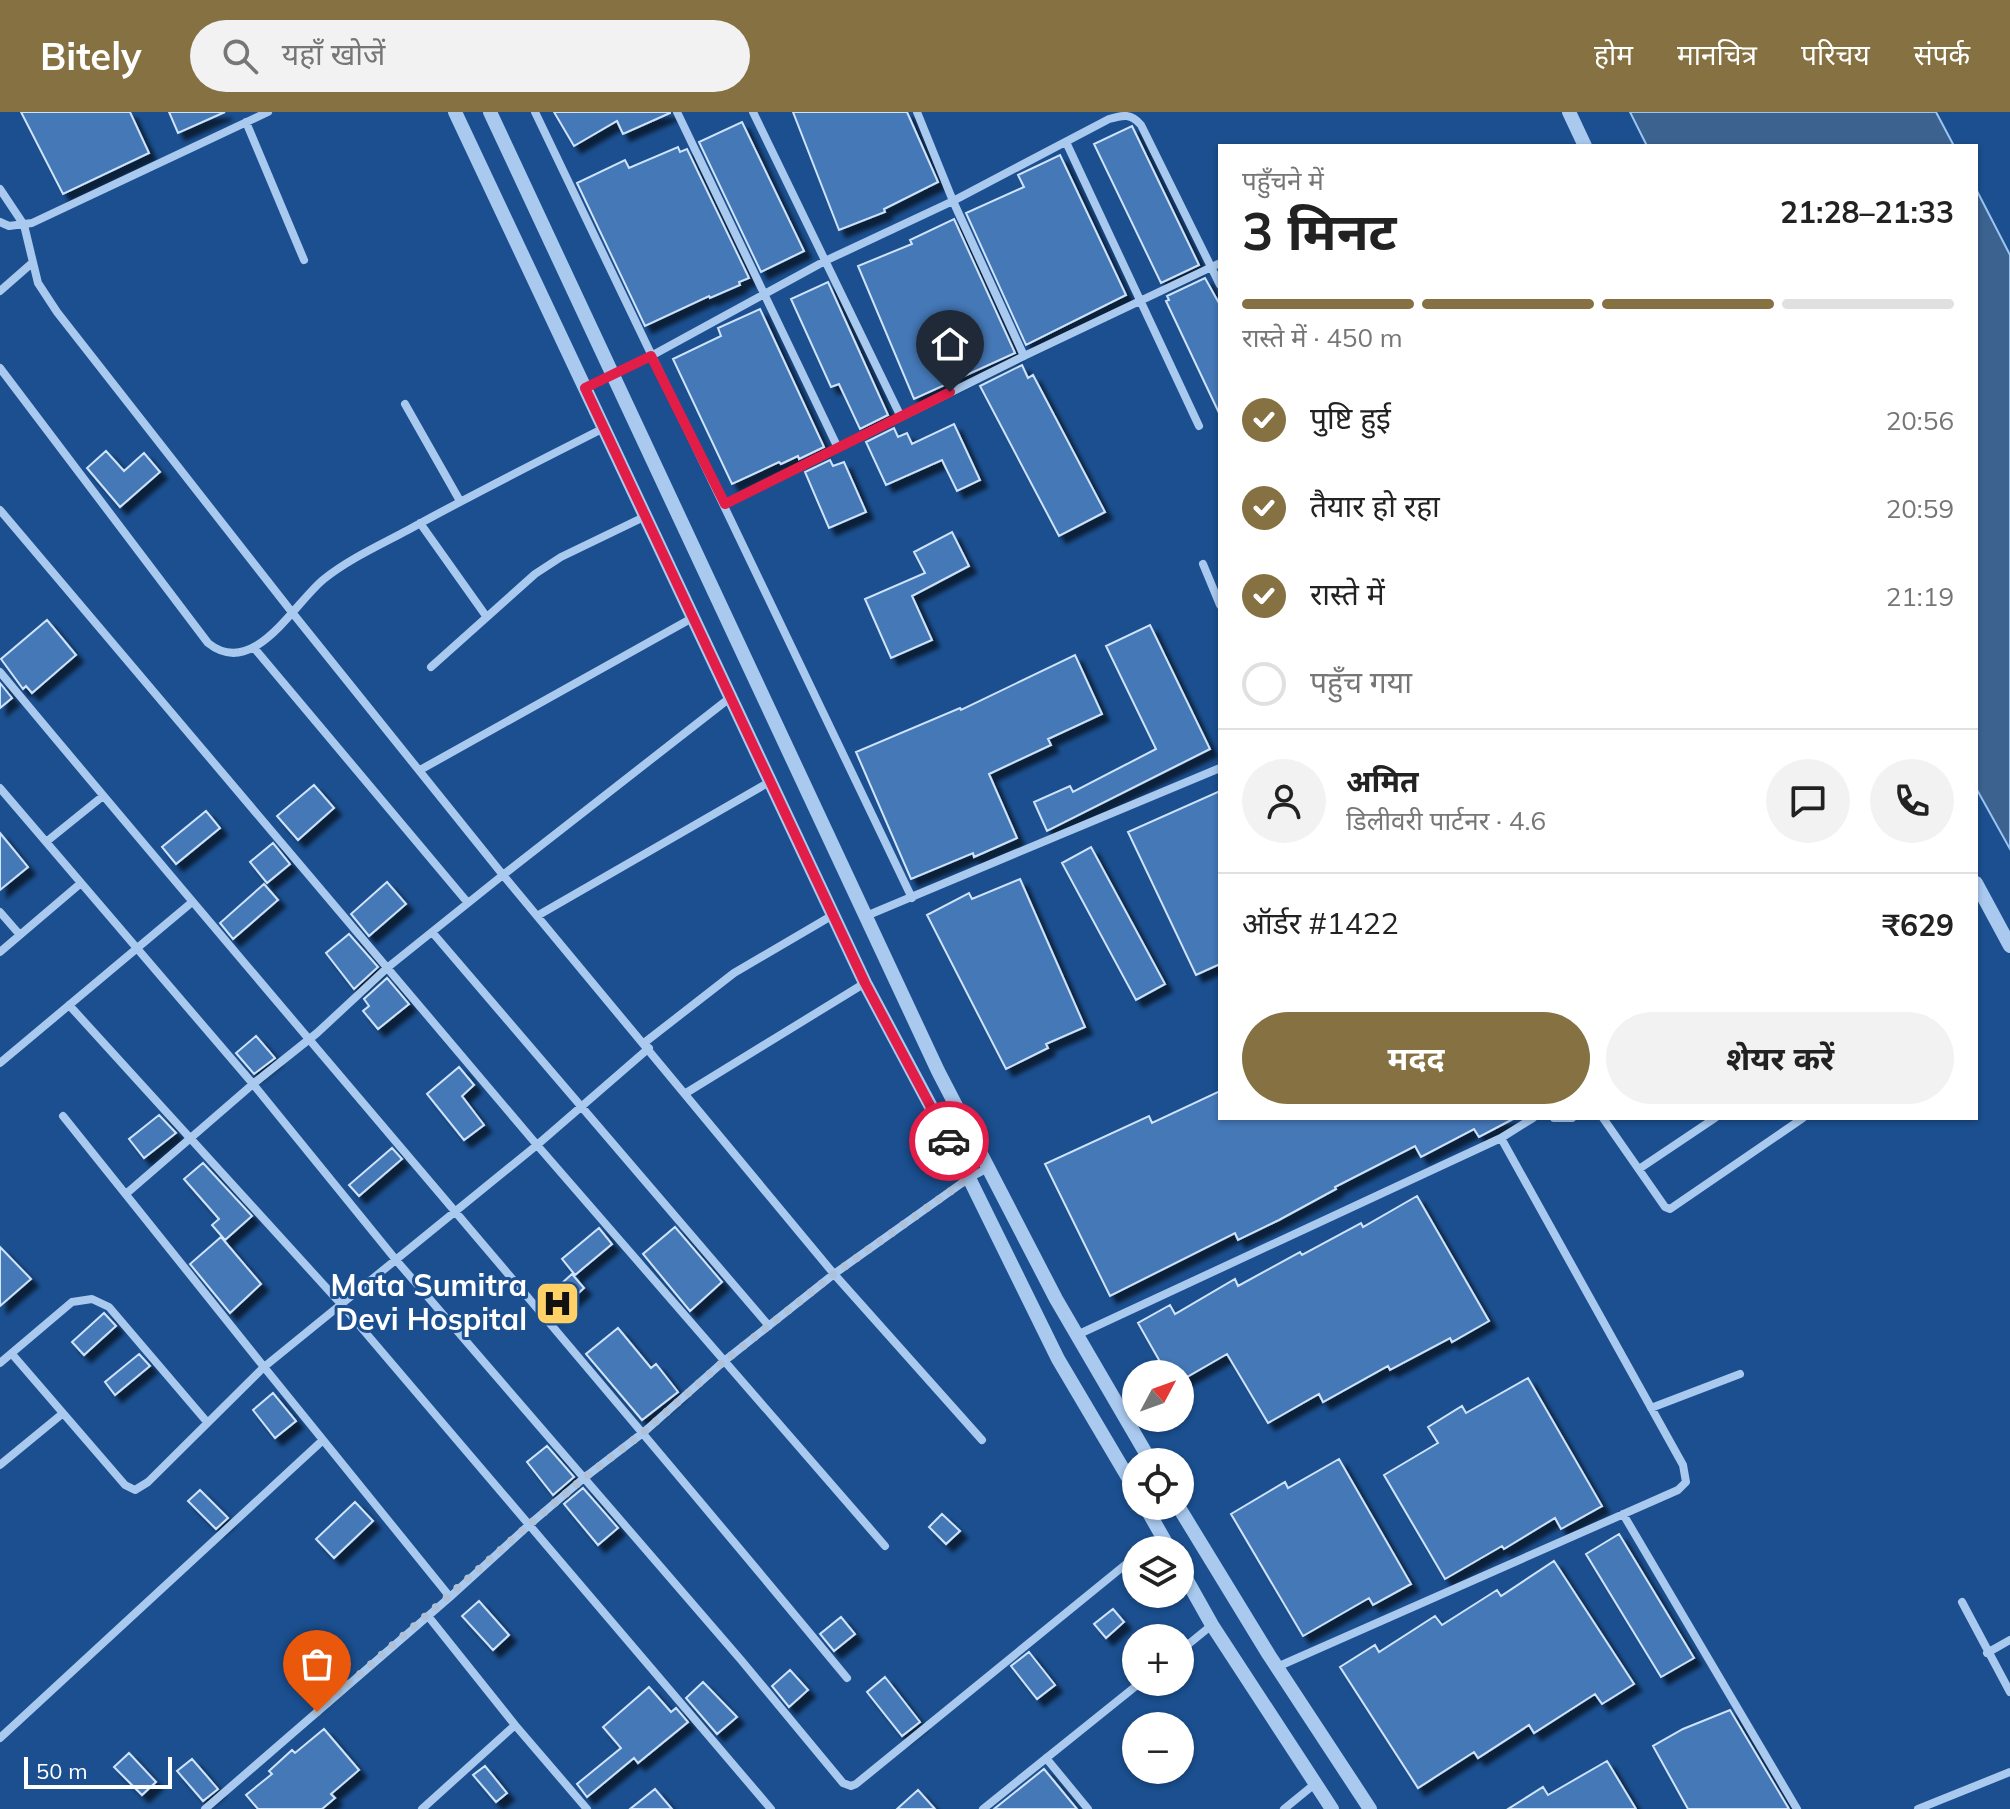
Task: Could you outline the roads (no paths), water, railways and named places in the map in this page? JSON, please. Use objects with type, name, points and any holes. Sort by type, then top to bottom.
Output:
[{"type":"street","points":[[0,222],[9,226],[24,225],[268,112]]},
{"type":"street","points":[[455,112],[865,983],[969,1178],[1058,1359],[1122,1467]]},
{"type":"street","points":[[490,112],[938,1071],[1077,1335],[1143,1448]]},
{"type":"street","points":[[535,112],[912,898]]},
{"type":"street","points":[[677,112],[838,448]]},
{"type":"street","points":[[753,112],[901,417]]},
{"type":"street","points":[[917,112],[953,201],[1024,356]]},
{"type":"street","points":[[1569,112],[1584,144]]},
{"type":"street","points":[[585,388],[651,356],[825,261],[953,201],[1109,119],[1131,114],[1141,125],[1216,265],[725,504]]},
{"type":"street","points":[[246,122],[304,260]]},
{"type":"street","points":[[1066,142],[1199,426]]},
{"type":"street","points":[[0,189],[24,225],[38,283],[57,312],[291,611],[503,875],[834,1274],[982,1440]]},
{"type":"street","points":[[0,291],[32,263]]},
{"type":"street","points":[[0,368],[208,643],[223,651],[255,649],[277,630],[305,596],[340,567],[460,501],[604,428]]},
{"type":"street","points":[[405,404],[460,501]]},
{"type":"street","points":[[0,510],[537,1145],[885,1546]]},
{"type":"street","points":[[431,667],[549,564],[646,516]]},
{"type":"street","points":[[420,523],[486,616]]},
{"type":"street","points":[[1203,564],[1218,600]]},
{"type":"street","points":[[420,770],[694,617]]},
{"type":"street","points":[[255,649],[468,903]]},
{"type":"street","points":[[0,672],[191,903],[644,1432],[847,1678]]},
{"type":"street","points":[[127,1193],[387,968],[731,696]]},
{"type":"street","points":[[866,916],[1218,769]]},
{"type":"street","points":[[537,916],[771,781]]},
{"type":"street","points":[[0,788],[253,1084],[396,1260],[846,1785],[856,1784],[1122,1567]]},
{"type":"street","points":[[46,842],[103,796]]},
{"type":"street","points":[[0,952],[81,883]]},
{"type":"street","points":[[1978,887],[2010,946]]},
{"type":"street","points":[[0,1063],[191,903]]},
{"type":"street","points":[[0,912],[20,935]]},
{"type":"street","points":[[12,1354],[125,1485],[135,1490],[148,1482],[264,1367],[537,1145],[646,1046],[734,973],[833,915]]},
{"type":"street","points":[[432,932],[769,1326]]},
{"type":"street","points":[[686,1093],[865,983]]},
{"type":"street","points":[[69,1005],[342,1305],[771,1809]]},
{"type":"street","points":[[63,1116],[450,1597]]},
{"type":"street","points":[[1077,1335],[1501,1138],[1530,1120]]},
{"type":"street","points":[[1608,1120],[1665,1207],[1670,1209],[1800,1120]]},
{"type":"street","points":[[1639,1169],[1712,1120]]},
{"type":"street","points":[[1277,1667],[1678,1490],[1686,1482],[1683,1465],[1501,1138]]},
{"type":"street","points":[[205,1809],[530,1524],[644,1432],[723,1362],[834,1274],[969,1178],[988,1168]]},
{"type":"street","points":[[0,1363],[72,1302],[86,1299],[98,1301],[109,1307],[207,1422]]},
{"type":"street","points":[[1651,1408],[1740,1374]]},
{"type":"street","points":[[0,1465],[62,1414]]},
{"type":"street","points":[[0,1738],[323,1440]]},
{"type":"street","points":[[1623,1514],[1797,1809]]},
{"type":"street","points":[[1153,1520],[1162,1536]]},
{"type":"street","points":[[1187,1520],[1277,1667],[1370,1809]]},
{"type":"street","points":[[1194,1593],[1332,1809]]},
{"type":"street","points":[[1962,1602],[2010,1692]]},
{"type":"street","points":[[428,1616],[587,1809]]},
{"type":"street","points":[[1194,1640],[1212,1625]]},
{"type":"street","points":[[1987,1653],[2010,1640]]},
{"type":"street","points":[[983,1809],[1124,1696]]},
{"type":"street","points":[[422,1809],[515,1725]]},
{"type":"street","points":[[1046,1758],[1088,1809]]},
{"type":"street","points":[[1918,1809],[2010,1772]]},
{"type":"street","points":[[1284,1809],[1316,1783]]},
{"type":"water","points":[[1630,112],[1936,112],[1953,144],[1646,144]]},
{"type":"water","points":[[1978,193],[2010,255],[2010,849],[1978,792]]},
{"type":"place","name":"Mata Sumitra Devi Hospital","points":[[558,1303]]}]
